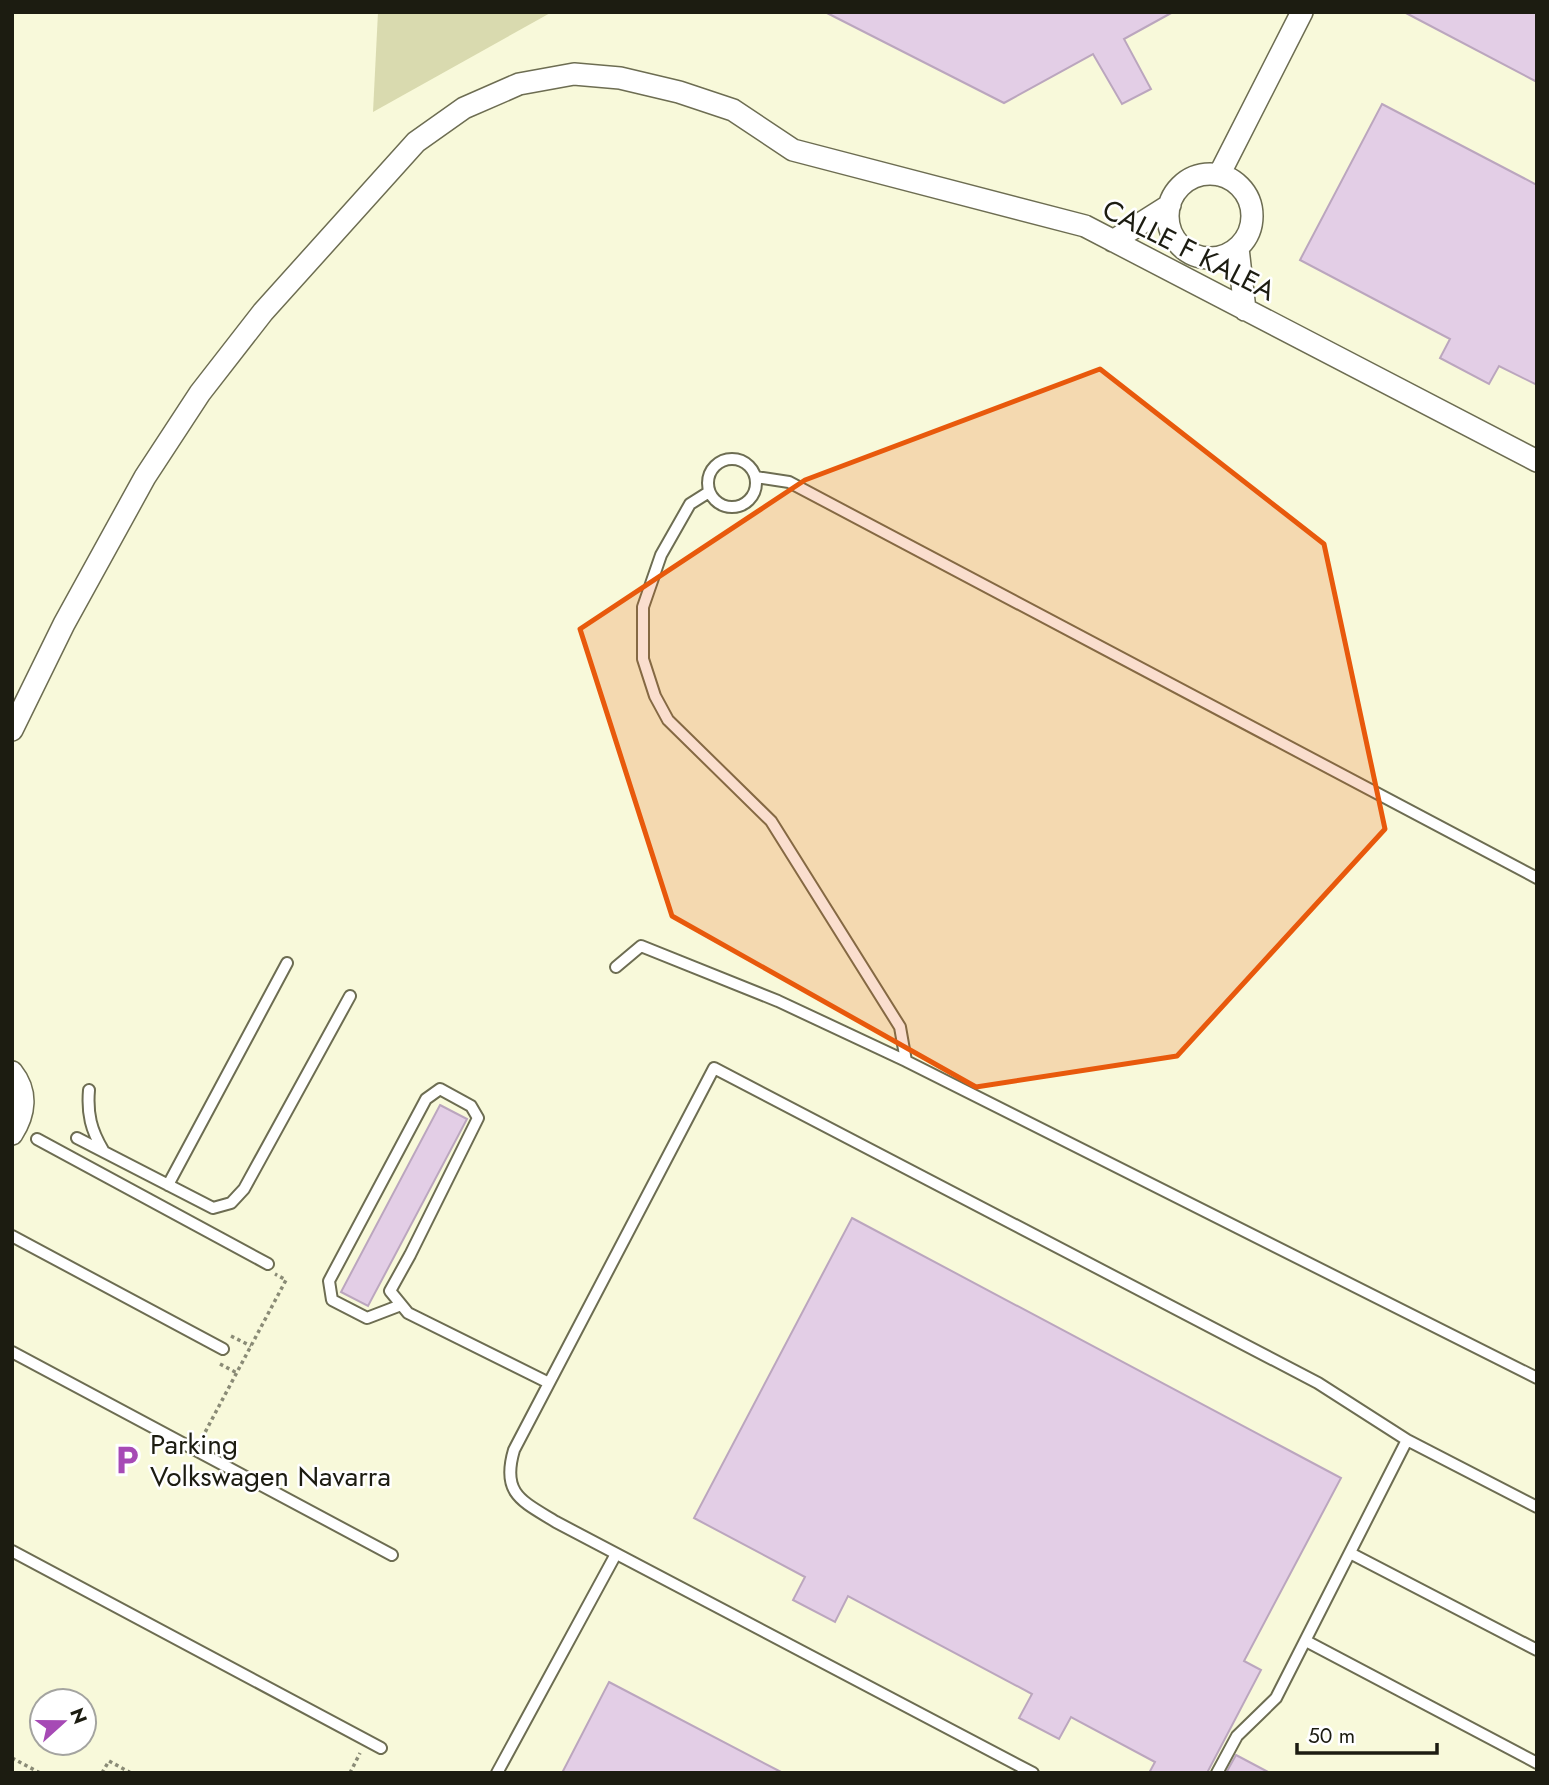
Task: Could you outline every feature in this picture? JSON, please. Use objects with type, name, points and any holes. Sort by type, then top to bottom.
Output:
[{"type":"street","points":[[1219,175],[1302,12]]},
{"type":"street","name":"CALLE F KALEA","points":[[12,730],[64,624],[145,477],[200,393],[263,312],[416,142],[464,108],[519,84],[574,74],[620,78],[679,92],[733,110],[793,150],[1084,226],[1537,461]]},
{"type":"street","points":[[1219,175],[1239,186],[1247,195],[1251,206],[1250,229],[1238,248],[1228,255],[1205,258],[1184,249],[1171,230],[1168,218],[1170,205],[1183,184],[1194,177],[1219,175]]},
{"type":"street","points":[[1113,242],[1170,205]]},
{"type":"street","points":[[1238,248],[1245,310]]},
{"type":"street","points":[[12,1072],[22,1089],[24,1106],[20,1122],[12,1134]]},
{"type":"lane","points":[[727,459],[744,461],[756,477],[756,490],[751,498],[737,507],[721,504],[709,492],[709,475],[719,462],[727,459]]},
{"type":"lane","points":[[756,477],[789,482],[1537,878]]},
{"type":"lane","points":[[709,492],[690,504],[661,555],[643,607],[643,659],[655,696],[668,720],[771,821],[900,1027],[906,1061]]},
{"type":"lane","points":[[616,967],[641,946],[778,1001],[906,1061],[1537,1378]]},
{"type":"lane","points":[[168,1185],[287,963]]},
{"type":"lane","points":[[77,1138],[213,1208],[231,1203],[244,1189],[350,996]]},
{"type":"lane","points":[[1033,1773],[616,1554],[521,1501],[511,1484],[508,1469],[514,1450],[714,1068],[1318,1383],[1407,1440],[1537,1507]]},
{"type":"lane","points":[[401,1304],[366,1318],[332,1300],[329,1281],[426,1099],[440,1089],[471,1106],[478,1118],[390,1290],[401,1304],[408,1313],[550,1383]]},
{"type":"lane","points":[[89,1090],[87,1112],[95,1136],[105,1152]]},
{"type":"lane","points":[[37,1139],[268,1264]]},
{"type":"lane","points":[[12,1236],[223,1349]]},
{"type":"lane","points":[[12,1352],[392,1555]]},
{"type":"lane","points":[[1217,1773],[1237,1735],[1276,1698],[1407,1440]]},
{"type":"lane","points":[[12,1551],[382,1748]]},
{"type":"lane","points":[[1350,1553],[1537,1650]]},
{"type":"lane","points":[[497,1773],[616,1554]]},
{"type":"lane","points":[[1306,1641],[1537,1763]]},
{"type":"path","points":[[195,1450],[251,1346]]},
{"type":"path","points":[[12,1758],[40,1773]]},
{"type":"path","points":[[103,1773],[109,1761],[131,1773]]},
{"type":"highlighted area","points":[[1100,369],[1324,544],[1385,829],[1177,1056],[976,1087],[672,916],[580,629],[805,480]]},
{"type":"green space","points":[[378,12],[552,12],[373,112]]},
{"type":"building","points":[[825,12],[1173,12],[1124,39],[1151,89],[1122,104],[1093,54],[1004,103]]},
{"type":"building","points":[[1404,12],[1537,12],[1537,82]]},
{"type":"building","points":[[1382,104],[1537,185],[1537,385],[1499,366],[1489,384],[1440,358],[1450,339],[1300,260]]},
{"type":"building","points":[[440,1105],[467,1119],[368,1306],[341,1292]]},
{"type":"building","points":[[852,1218],[1341,1478],[1244,1661],[1261,1670],[1207,1773],[1149,1773],[1155,1762],[1071,1717],[1059,1739],[1019,1718],[1032,1694],[848,1596],[835,1622],[793,1600],[805,1577],[694,1518]]},
{"type":"building","points":[[609,1682],[783,1773],[562,1773]]},
{"type":"building","points":[[1236,1755],[1270,1773],[1226,1773]]},
{"type":"place","name":"Parking Volkswagen Navarra","points":[[127,1460]]}]
